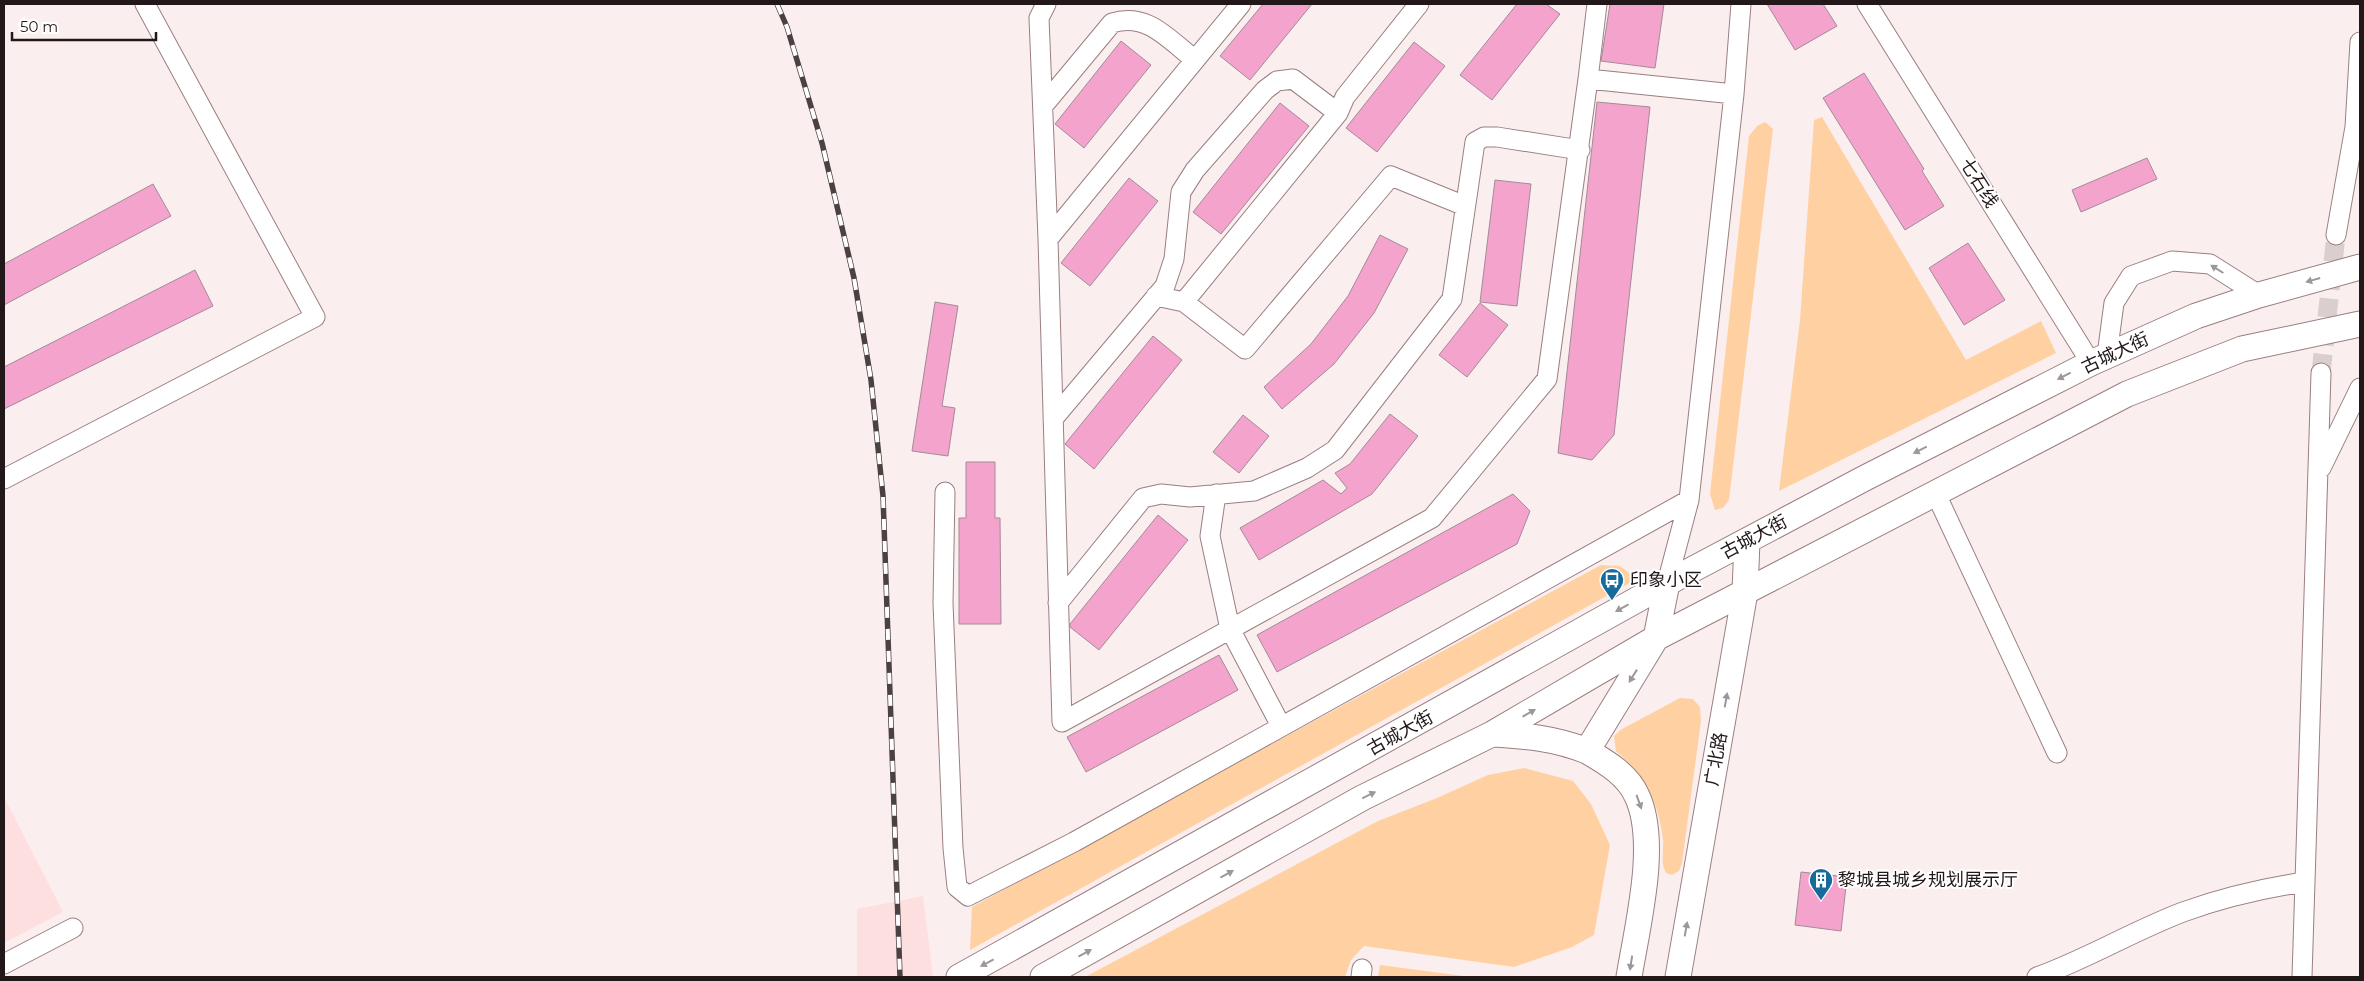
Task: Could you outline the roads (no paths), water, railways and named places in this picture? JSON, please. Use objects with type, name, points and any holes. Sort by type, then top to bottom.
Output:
[{"type":"main road","name":"古城大街","points":[[959,977],[1015,948],[1667,583],[2099,359],[2196,316],[2259,295],[2360,267]]},
{"type":"main road","points":[[1043,977],[1362,798],[1492,734],[1656,638],[2127,394],[2242,350],[2360,324]]},
{"type":"main road","name":"广北路","points":[[1678,977],[1744,592],[1747,541]]},
{"type":"main road","points":[[1587,750],[1656,638],[1667,583]]},
{"type":"main road","points":[[1492,734],[1532,736],[1558,740],[1587,750],[1614,767],[1636,794],[1645,818],[1644,876],[1629,977]]},
{"type":"street","points":[[4,479],[315,317],[145,4]]},
{"type":"street","points":[[1046,4],[1039,18],[1048,238],[1062,722],[1432,518],[1547,379],[1580,150],[1598,4]]},
{"type":"street","points":[[1048,238],[1241,4]]},
{"type":"street","points":[[1184,302],[1338,113],[1345,97],[1419,4]]},
{"type":"street","points":[[1667,583],[1689,500],[1734,94],[1742,4]]},
{"type":"street","name":"七石线","points":[[1867,4],[2099,359]]},
{"type":"street","points":[[1043,106],[1112,23],[1118,21],[1140,20],[1194,59]]},
{"type":"street","points":[[2336,235],[2355,127],[2360,42]]},
{"type":"street","points":[[1053,418],[1164,286],[1174,259],[1181,192],[1194,170],[1264,90],[1277,81],[1293,79],[1338,113]]},
{"type":"street","points":[[1588,79],[1734,94]]},
{"type":"street","points":[[1058,603],[1143,498],[1161,494],[1190,497],[1254,491],[1307,468],[1336,450],[1452,299],[1475,142],[1484,137],[1580,150]]},
{"type":"street","points":[[1156,296],[1184,302],[1245,349],[1391,176],[1465,206]]},
{"type":"street","points":[[2099,359],[2114,303],[2131,276],[2172,261],[2210,264],[2259,295]]},
{"type":"street","points":[[2302,977],[2321,373]]},
{"type":"street","points":[[2318,474],[2360,388]]},
{"type":"street","points":[[945,492],[943,603],[953,848],[957,887],[968,896],[1057,851],[1689,500]]},
{"type":"street","points":[[1935,492],[2057,753]]},
{"type":"street","points":[[1216,494],[1210,536],[1230,630],[1281,726]]},
{"type":"street","points":[[2037,977],[2069,966],[2183,912],[2265,888],[2305,882]]},
{"type":"street","points":[[4,964],[73,928]]},
{"type":"tunnel","points":[[2321,373],[2336,235]]},
{"type":"railway","points":[[777,4],[787,27],[822,143],[854,278],[871,380],[883,496],[900,977]]},
{"type":"place","name":"印象小区","points":[[1612,601]]},
{"type":"place","name":"黎城县城乡规划展示厅","points":[[1821,901]]}]
